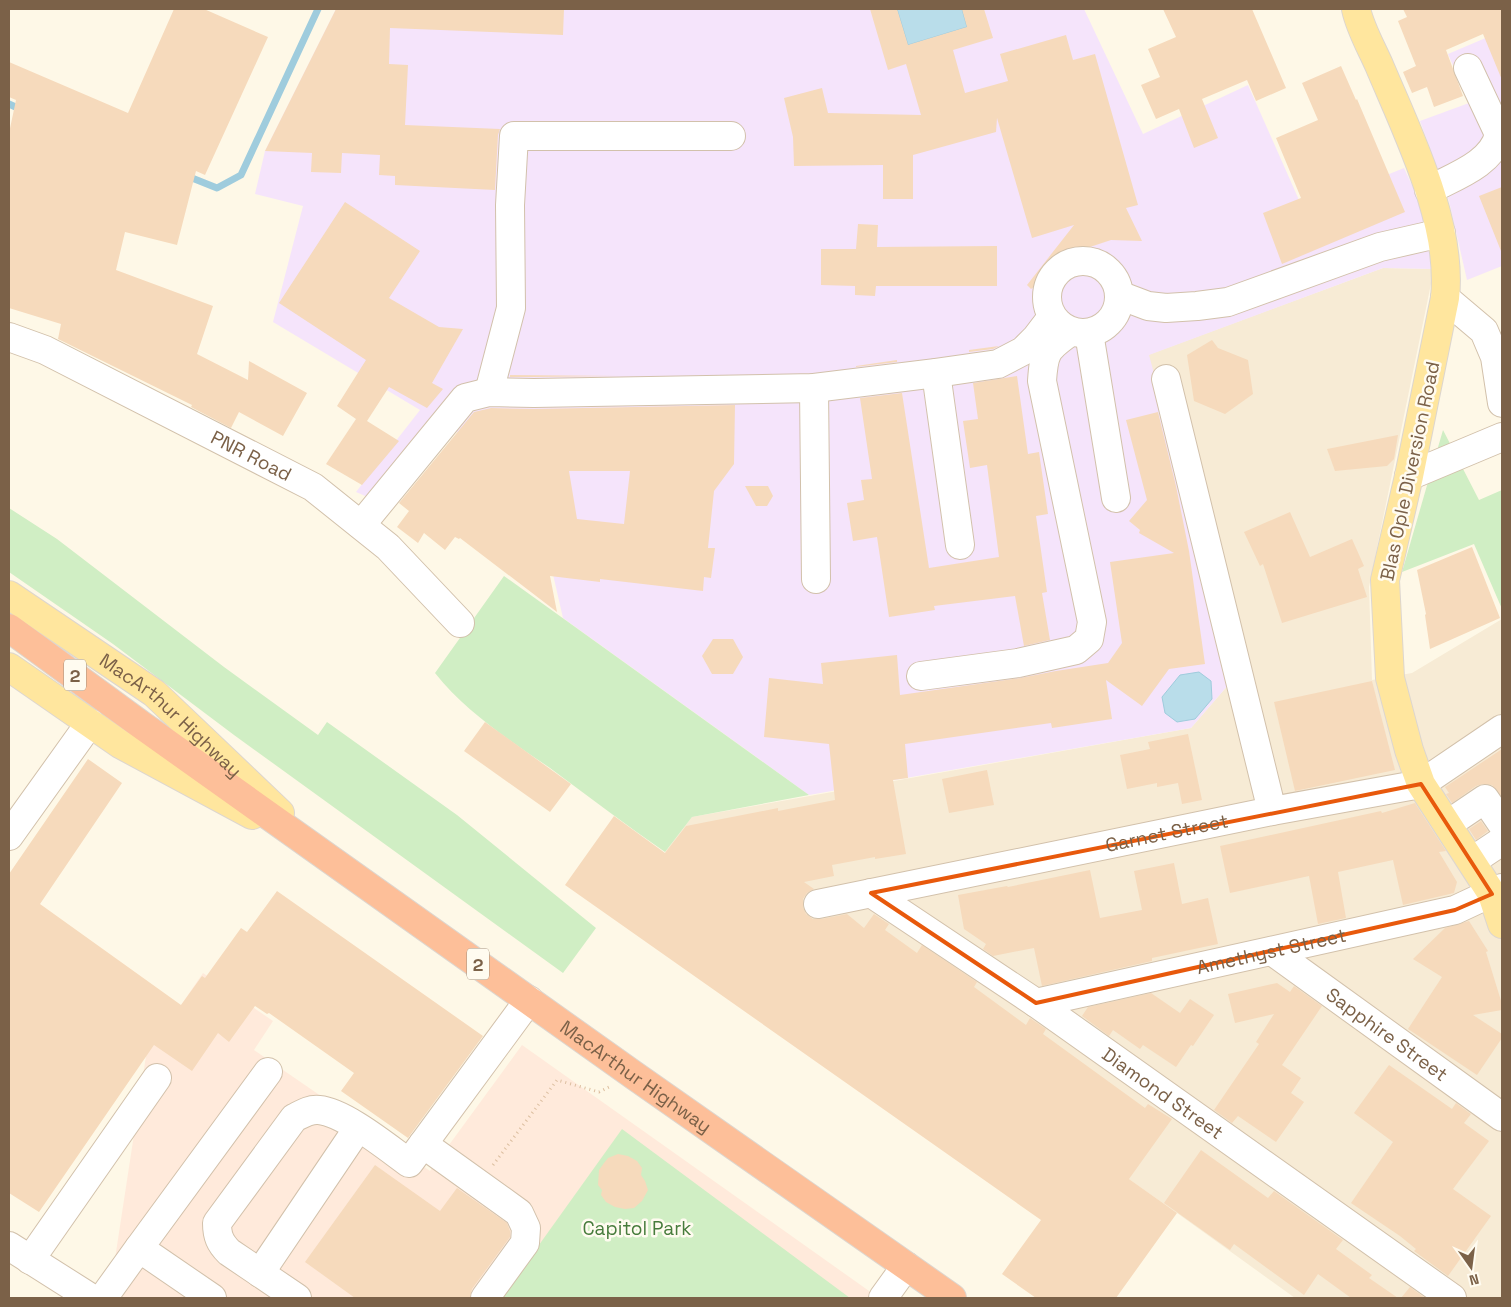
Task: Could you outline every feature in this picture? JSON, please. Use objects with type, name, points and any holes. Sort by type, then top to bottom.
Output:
[{"type":"highway","name":"MacArthur Highway","points":[[9,628],[140,724],[635,1076],[952,1298]]},
{"type":"main road","name":"Blas Ople Diversion Road","points":[[1356,9],[1415,151],[1429,190],[1441,233],[1446,260],[1447,280],[1445,298],[1409,476],[1385,580],[1390,678],[1406,741],[1422,784],[1472,861],[1497,891],[1502,924]]},
{"type":"main road","name":"MacArthur Highway","points":[[9,595],[154,693],[322,852]]},
{"type":"main road","name":"MacArthur Highway","points":[[10,672],[120,744],[322,852]]},
{"type":"street","points":[[1429,190],[1474,167],[1497,144],[1499,134],[1468,68]]},
{"type":"street","points":[[489,392],[511,308],[510,205],[514,136],[731,136]]},
{"type":"street","points":[[1119,295],[1148,306],[1166,308],[1228,302],[1380,247],[1441,233]]},
{"type":"street","points":[[361,525],[465,398],[489,392],[534,393],[814,388],[998,364],[1023,351],[1036,338],[1070,328],[1104,327],[1113,318],[1118,306],[1119,295],[1116,282],[1110,272],[1100,265],[1088,261],[1076,261],[1060,269],[1049,283],[1046,294],[1047,307],[1070,328],[1116,498]]},
{"type":"street","points":[[1445,298],[1484,331],[1495,357],[1502,403]]},
{"type":"street","points":[[921,676],[1018,663],[1076,650],[1089,639],[1092,622],[1042,381],[1044,358],[1054,344],[1070,328]]},
{"type":"street","name":"PNR Road","points":[[9,337],[45,350],[312,486],[388,547],[460,623]]},
{"type":"street","points":[[936,373],[960,545]]},
{"type":"street","points":[[1166,379],[1272,811]]},
{"type":"street","points":[[814,388],[816,579]]},
{"type":"street","points":[[1409,476],[1502,437]]},
{"type":"street","points":[[9,836],[90,723]]},
{"type":"street","name":"Garnet Street","points":[[818,904],[1272,811],[1422,784],[1502,729]]},
{"type":"street","points":[[1448,824],[1485,799],[1502,824]]},
{"type":"street","points":[[1472,861],[1502,841]]},
{"type":"street","name":"Amethyst Street","points":[[1036,1003],[1455,910],[1497,891]]},
{"type":"street","name":"Diamond Street","points":[[871,893],[1036,1003],[1452,1298]]},
{"type":"street","name":"Sapphire Street","points":[[1272,951],[1502,1117]]},
{"type":"street","points":[[297,1298],[229,1252],[222,1245],[217,1235],[217,1223],[294,1118],[307,1110],[318,1109],[333,1113],[410,1163],[529,1000]]},
{"type":"street","points":[[103,1298],[268,1072]]},
{"type":"street","points":[[91,1298],[19,1253],[157,1078]]},
{"type":"street","points":[[260,1273],[358,1128]]},
{"type":"street","points":[[423,1144],[519,1213],[526,1228],[525,1243],[485,1298]]},
{"type":"street","points":[[140,1248],[212,1298]]},
{"type":"street","points":[[883,1298],[906,1266]]},
{"type":"path","points":[[480,1184],[557,1080],[599,1092],[635,1076]]},
{"type":"highlighted area","points":[[1421,784],[1492,894],[1455,910],[1036,1003],[871,893]]},
{"type":"shaded area","points":[[336,9],[1084,9],[1143,134],[1248,85],[1303,209],[1404,168],[1422,207],[1434,269],[1383,268],[1149,355],[1236,676],[1191,728],[809,795],[563,618],[527,461],[452,430],[391,507],[356,492],[420,410],[273,322],[303,206],[255,194],[265,151]]},
{"type":"shaded area","points":[[1502,31],[1502,266],[1467,280],[1449,201],[1420,121],[1469,103],[1448,54]]},
{"type":"shaded area","points":[[1383,268],[1434,269],[1369,587],[1372,680],[1412,673],[1502,619],[1502,1298],[1295,1298],[665,852],[692,817],[1191,728],[1236,676],[1148,355]]},
{"type":"shaded area","points":[[203,973],[273,1021],[254,1050],[430,1171],[522,1045],[879,1298],[109,1298],[146,1056]]},
{"type":"green space","points":[[1443,430],[1479,500],[1502,490],[1502,609],[1474,544],[1402,572]]},
{"type":"green space","points":[[9,508],[57,539],[224,667],[318,735],[327,722],[457,815],[596,928],[563,973],[234,735],[113,644],[9,572]]},
{"type":"green space","points":[[504,576],[809,795],[692,817],[665,852],[489,725],[460,700],[435,673]]},
{"type":"green space","name":"Capitol Park","points":[[622,1129],[850,1298],[501,1298]]},
{"type":"water","points":[[897,9],[962,9],[967,27],[908,45]]},
{"type":"water","points":[[1199,672],[1211,681],[1212,699],[1195,719],[1177,722],[1165,713],[1162,697],[1180,675]]},
{"type":"building","points":[[174,9],[204,9],[268,37],[205,175],[196,171],[177,245],[125,232],[116,270],[213,306],[197,354],[248,380],[249,361],[307,393],[283,436],[239,412],[231,428],[191,407],[192,405],[58,339],[61,324],[9,308],[9,133],[16,100],[9,97],[9,62],[128,113]]},
{"type":"building","points":[[336,9],[564,9],[563,35],[390,28],[389,64],[408,65],[405,125],[500,129],[498,135],[495,190],[395,185],[395,176],[379,175],[380,155],[342,153],[341,173],[311,172],[312,153],[265,151]]},
{"type":"building","points":[[870,9],[897,9],[908,45],[967,27],[962,9],[984,9],[993,38],[953,50],[965,93],[1008,81],[1000,54],[1066,35],[1073,60],[1095,54],[1138,205],[1126,208],[1142,241],[1111,240],[1090,247],[1031,289],[1027,285],[1074,225],[1032,238],[997,118],[996,132],[913,155],[913,199],[883,199],[883,165],[794,166],[793,137],[784,98],[822,88],[828,113],[921,115],[906,64],[888,70]]},
{"type":"building","points":[[1163,9],[1252,9],[1286,88],[1256,101],[1247,80],[1202,99],[1218,138],[1194,148],[1179,109],[1156,119],[1141,85],[1160,77],[1148,49],[1176,37]]},
{"type":"building","points":[[1403,9],[1502,9],[1502,80],[1483,34],[1446,50],[1463,96],[1434,107],[1427,87],[1412,93],[1403,72],[1416,66],[1398,21],[1407,17]]},
{"type":"building","points":[[1341,66],[1405,212],[1282,264],[1263,213],[1301,198],[1276,138],[1318,120],[1302,83]]},
{"type":"building","points":[[1502,187],[1502,251],[1501,251],[1479,196]]},
{"type":"building","points":[[345,202],[420,251],[389,298],[439,327],[463,329],[432,383],[443,389],[427,408],[389,387],[367,421],[399,441],[362,485],[326,464],[356,419],[337,406],[366,360],[279,303]]},
{"type":"building","points":[[858,224],[878,225],[877,247],[997,246],[997,286],[876,286],[875,296],[855,295],[855,286],[821,285],[821,249],[856,249]]},
{"type":"building","points":[[1212,340],[1218,348],[1248,360],[1253,394],[1225,414],[1194,401],[1187,355]]},
{"type":"building","points":[[999,346],[993,349],[969,352],[969,350]]},
{"type":"building","points":[[897,360],[897,362],[856,367],[856,366]]},
{"type":"building","points":[[510,375],[620,376],[510,377]]},
{"type":"building","points":[[1017,376],[1028,454],[1039,452],[1048,514],[1036,516],[1047,592],[1042,593],[1050,640],[1024,646],[1015,596],[934,606],[935,610],[889,617],[877,537],[853,541],[847,503],[864,500],[861,480],[872,479],[860,398],[902,393],[929,568],[999,557],[987,465],[970,468],[963,421],[978,419],[973,383]]},
{"type":"building","points":[[735,405],[734,464],[714,491],[708,548],[715,548],[711,578],[704,577],[703,591],[600,579],[600,582],[550,576],[557,612],[460,538],[455,537],[445,550],[424,533],[418,543],[397,527],[409,511],[399,503],[474,412],[491,408],[534,409]],"holes":[[[569,471],[630,471],[624,524],[577,519]]]},
{"type":"building","points":[[1158,412],[1189,551],[1205,664],[1169,669],[1142,706],[1106,680],[1112,719],[1052,728],[1051,723],[905,744],[908,778],[893,780],[906,854],[875,859],[875,857],[832,865],[834,876],[804,882],[814,889],[807,893],[803,899],[803,907],[806,914],[813,919],[847,914],[864,928],[874,914],[889,924],[885,930],[917,953],[922,945],[977,982],[974,987],[1026,1025],[1030,1018],[1046,1029],[1043,1034],[1145,1108],[1148,1104],[1172,1119],[1129,1179],[1177,1213],[1116,1298],[1036,1298],[1002,1274],[1041,1220],[565,885],[614,816],[665,853],[686,826],[778,808],[778,811],[835,800],[829,744],[764,737],[769,678],[823,684],[821,663],[897,655],[900,695],[1108,663],[1122,643],[1110,562],[1174,553],[1139,533],[1140,530],[1129,521],[1147,500],[1126,420]]},
{"type":"building","points":[[1398,435],[1394,459],[1387,466],[1335,471],[1327,449]]},
{"type":"building","points":[[745,486],[768,486],[773,496],[767,506],[756,506]]},
{"type":"building","points":[[1290,512],[1310,557],[1352,539],[1364,566],[1358,569],[1367,597],[1282,623],[1263,564],[1260,566],[1244,532]]},
{"type":"building","points":[[1472,547],[1500,618],[1430,649],[1426,614],[1417,570]]},
{"type":"building","points":[[713,639],[733,639],[743,657],[733,674],[712,674],[702,656]]},
{"type":"building","points":[[1372,681],[1395,770],[1295,791],[1274,702]]},
{"type":"building","points":[[485,722],[571,784],[550,812],[464,751]]},
{"type":"building","points":[[1188,734],[1202,800],[1182,804],[1178,783],[1157,787],[1157,783],[1127,789],[1120,755],[1150,749],[1148,742]]},
{"type":"building","points":[[1502,749],[1502,797],[1492,785],[1483,784],[1476,786],[1452,803],[1446,794],[1449,793],[1445,787]]},
{"type":"building","points":[[88,759],[122,783],[40,904],[181,1005],[202,976],[205,978],[241,928],[247,932],[277,891],[483,1036],[408,1138],[341,1091],[354,1073],[269,1013],[267,1014],[255,1006],[229,1042],[218,1033],[192,1071],[154,1045],[39,1212],[9,1193],[9,874]]},
{"type":"building","points":[[987,770],[994,805],[949,813],[942,779]]},
{"type":"building","points":[[1415,803],[1446,851],[1439,852],[1457,882],[1454,893],[1403,905],[1393,860],[1338,872],[1346,918],[1318,924],[1309,876],[1230,893],[1220,846],[1381,811],[1382,813]]},
{"type":"building","points":[[1481,821],[1488,831],[1476,840],[1469,829]]},
{"type":"building","points":[[1174,863],[1182,904],[1208,898],[1218,944],[1152,958],[1152,961],[1042,986],[1034,948],[993,956],[983,949],[986,944],[964,929],[958,895],[1090,870],[1100,918],[1142,910],[1134,871]]},
{"type":"building","points":[[1469,921],[1488,951],[1486,952],[1502,1004],[1502,1010],[1473,1015],[1502,1034],[1502,1038],[1477,1075],[1408,1029],[1442,977],[1413,959],[1445,928]]},
{"type":"building","points":[[1277,983],[1290,992],[1294,986],[1322,1006],[1282,1065],[1301,1078],[1291,1093],[1304,1102],[1276,1142],[1238,1116],[1232,1123],[1214,1110],[1259,1044],[1256,1042],[1274,1014],[1235,1023],[1228,994]]},
{"type":"building","points":[[1151,993],[1180,1013],[1190,999],[1214,1015],[1176,1067],[1143,1045],[1140,1049],[1113,1030],[1109,1036],[1082,1016],[1088,1007]]},
{"type":"building","points":[[1389,1065],[1452,1109],[1456,1103],[1471,1114],[1464,1123],[1489,1141],[1453,1189],[1491,1216],[1448,1276],[1414,1251],[1416,1249],[1400,1236],[1351,1203],[1393,1142],[1354,1113]]},
{"type":"building","points":[[1201,1150],[1268,1198],[1274,1191],[1343,1240],[1336,1249],[1372,1275],[1369,1278],[1398,1298],[1351,1298],[1318,1274],[1304,1295],[1234,1244],[1230,1250],[1164,1203]]},
{"type":"building","points":[[618,1154],[628,1156],[637,1161],[642,1168],[641,1175],[648,1190],[642,1201],[634,1208],[615,1207],[606,1202],[601,1195],[602,1190],[598,1185],[599,1170],[608,1158]]},
{"type":"building","points":[[375,1165],[440,1211],[457,1188],[507,1223],[510,1237],[472,1289],[470,1298],[355,1298],[305,1262]]},
{"type":"building","points":[[1410,1287],[1425,1298],[1401,1298]]},
{"type":"waterway","points":[[187,176],[217,188],[241,175],[318,9]]},
{"type":"waterway","points":[[9,104],[22,110]]}]
